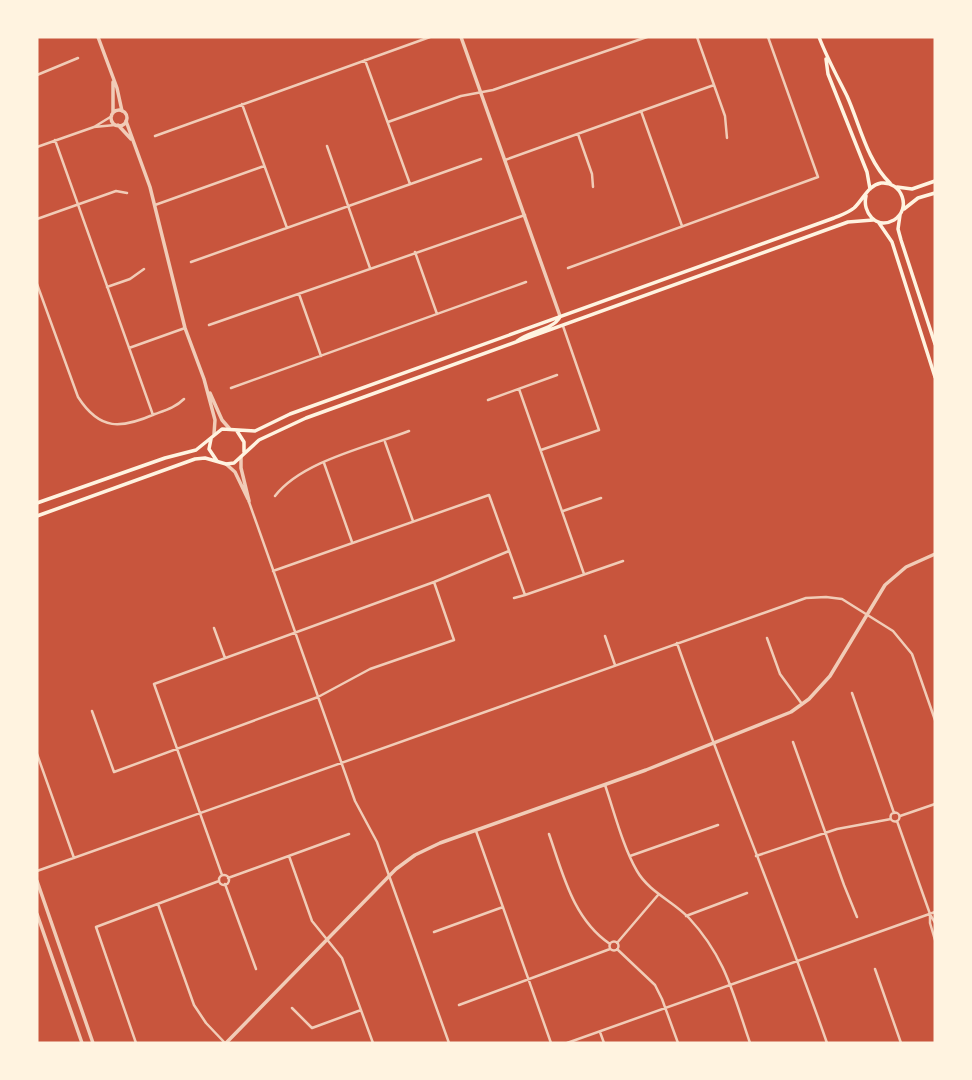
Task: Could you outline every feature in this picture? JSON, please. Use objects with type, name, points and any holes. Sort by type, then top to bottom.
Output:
[{"type":"main road","points":[[819,37],[877,168],[903,198],[899,236],[935,344]]},
{"type":"main road","points":[[826,57],[828,74],[857,145],[870,190]]},
{"type":"main road","points":[[37,503],[165,458],[191,452],[220,430],[257,431],[290,414],[834,218],[854,208],[878,184],[912,189],[935,181]]},
{"type":"main road","points":[[37,516],[195,459],[205,458],[226,464],[237,462],[263,438],[306,418],[848,222],[890,222],[915,200],[935,193]]},
{"type":"main road","points":[[866,196],[865,209],[892,242],[935,377]]},
{"type":"main road","points":[[512,344],[524,335],[555,324],[561,316]]},
{"type":"main road","points":[[232,429],[244,442],[242,456]]},
{"type":"main road","points":[[212,437],[210,452],[218,462]]},
{"type":"street","points":[[98,37],[155,205],[185,328],[222,420],[232,429]]},
{"type":"street","points":[[155,136],[430,37]]},
{"type":"street","points":[[461,37],[561,316]]},
{"type":"street","points":[[388,122],[461,96],[493,90],[647,37]]},
{"type":"street","points":[[697,37],[725,116],[727,138]]},
{"type":"street","points":[[568,268],[818,177],[768,37]]},
{"type":"street","points":[[37,75],[78,58]]},
{"type":"street","points":[[365,60],[410,184]]},
{"type":"street","points":[[113,80],[112,115],[117,125],[132,141]]},
{"type":"street","points":[[505,160],[714,85]]},
{"type":"street","points":[[242,104],[287,228]]},
{"type":"street","points":[[94,127],[122,111]]},
{"type":"street","points":[[641,111],[682,226]]},
{"type":"street","points":[[37,147],[94,127],[117,125],[126,121]]},
{"type":"street","points":[[578,134],[592,174],[593,187]]},
{"type":"street","points":[[55,140],[153,415]]},
{"type":"street","points":[[327,146],[370,268]]},
{"type":"street","points":[[191,262],[481,159]]},
{"type":"street","points":[[155,205],[265,166]]},
{"type":"street","points":[[37,219],[116,191],[127,193]]},
{"type":"street","points":[[209,326],[524,215]]},
{"type":"street","points":[[415,252],[438,314]]},
{"type":"street","points":[[107,287],[130,279],[144,269]]},
{"type":"street","points":[[231,388],[526,282]]},
{"type":"street","points":[[37,284],[78,397],[87,412],[100,420],[130,425],[178,405],[184,399]]},
{"type":"street","points":[[299,294],[321,356]]},
{"type":"street","points":[[541,450],[599,430],[563,326]]},
{"type":"street","points":[[129,348],[185,328]]},
{"type":"street","points":[[488,400],[556,375]]},
{"type":"street","points":[[204,379],[215,420],[212,437]]},
{"type":"street","points":[[519,388],[584,574]]},
{"type":"street","points":[[275,496],[293,477],[306,469],[410,431]]},
{"type":"street","points":[[385,441],[413,521]]},
{"type":"street","points":[[242,456],[241,468],[249,501],[273,571],[355,801],[377,842],[449,1043]]},
{"type":"street","points":[[324,463],[352,542]]},
{"type":"street","points":[[226,464],[235,472],[249,501]]},
{"type":"street","points":[[273,571],[489,495],[525,594]]},
{"type":"street","points":[[562,511],[601,498]]},
{"type":"street","points":[[136,1043],[96,927],[219,881],[222,875],[154,684],[434,582],[509,551]]},
{"type":"street","points":[[158,904],[194,1005],[205,1023],[225,1043],[389,875],[422,851],[605,785],[791,712],[802,705],[830,676],[877,596],[895,576],[914,562],[935,554]]},
{"type":"street","points":[[514,598],[622,561]]},
{"type":"street","points":[[92,711],[114,772],[318,697],[370,670],[454,640],[434,582]]},
{"type":"street","points":[[37,871],[806,598],[836,598],[887,625],[912,654],[935,720]]},
{"type":"street","points":[[214,628],[225,658]]},
{"type":"street","points":[[605,636],[615,665]]},
{"type":"street","points":[[767,638],[780,674],[802,705]]},
{"type":"street","points":[[677,643],[712,743],[798,960],[827,1043]]},
{"type":"street","points":[[852,693],[894,813],[900,816]]},
{"type":"street","points":[[793,742],[857,917]]},
{"type":"street","points":[[37,754],[74,858]]},
{"type":"street","points":[[605,785],[641,877],[686,916],[712,946],[731,985],[750,1043]]},
{"type":"street","points":[[897,821],[900,816],[935,804]]},
{"type":"street","points":[[891,819],[894,813]]},
{"type":"street","points":[[757,856],[825,833],[891,819],[897,821]]},
{"type":"street","points":[[897,821],[935,923]]},
{"type":"street","points":[[631,856],[718,825]]},
{"type":"street","points":[[476,831],[551,1043]]},
{"type":"street","points":[[225,884],[229,878],[349,834]]},
{"type":"street","points":[[549,834],[574,902],[589,925],[610,944],[610,949]]},
{"type":"street","points":[[289,856],[309,912],[326,939],[342,957],[373,1043]]},
{"type":"street","points":[[222,875],[229,878]]},
{"type":"street","points":[[37,881],[93,1043]]},
{"type":"street","points":[[219,881],[225,884],[256,969]]},
{"type":"street","points":[[686,916],[747,893]]},
{"type":"street","points":[[617,949],[617,943],[658,894]]},
{"type":"street","points":[[434,932],[503,907]]},
{"type":"street","points":[[567,1043],[935,912]]},
{"type":"street","points":[[37,914],[82,1043]]},
{"type":"street","points":[[930,914],[935,940]]},
{"type":"street","points":[[610,944],[617,943]]},
{"type":"street","points":[[459,1005],[610,949],[617,949],[650,980],[666,1008],[678,1043]]},
{"type":"street","points":[[875,969],[901,1043]]},
{"type":"street","points":[[292,1009],[312,1028],[361,1010]]},
{"type":"street","points":[[600,1032],[604,1043]]}]
